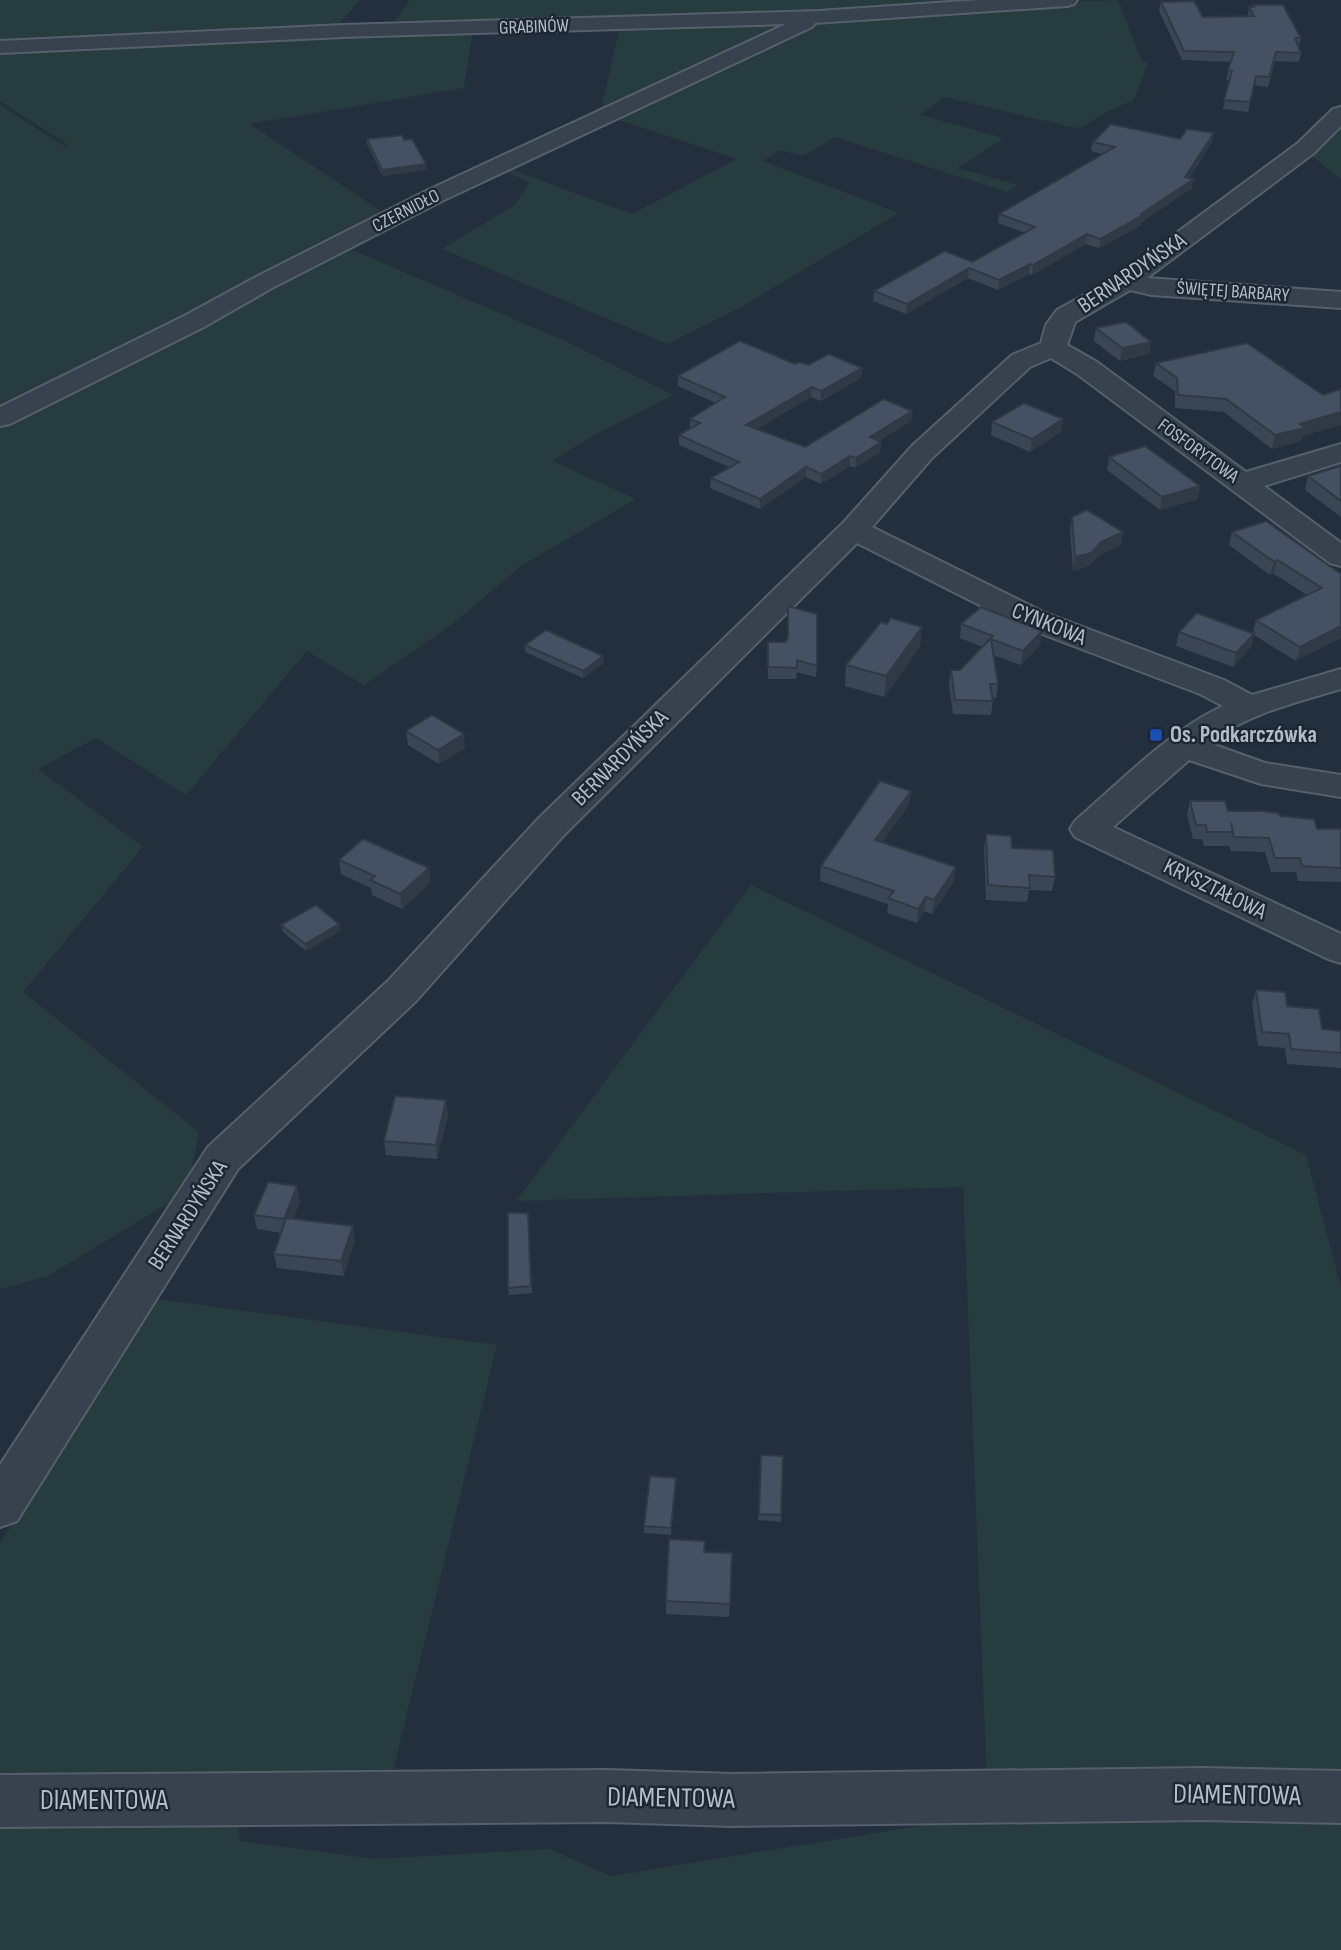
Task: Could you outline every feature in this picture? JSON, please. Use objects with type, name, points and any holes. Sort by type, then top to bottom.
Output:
[{"type":"street","name":"GRABINÓW","points":[[0,47],[343,31],[819,16],[1067,0]]},
{"type":"street","name":"CZERNIDŁO","points":[[0,418],[195,321],[263,283],[434,196],[819,16]]},
{"type":"street","name":"BERNARDYŃSKA","points":[[0,1506],[223,1158],[402,991],[551,827],[854,528],[922,452],[1021,361],[1054,348],[1059,325],[1066,316],[1126,282],[1306,148],[1341,114]]},
{"type":"street","name":"ŚWIĘTEJ BARBARY","points":[[1126,282],[1152,287],[1341,300]]},
{"type":"street","name":"FOSFORYTOWA","points":[[1054,348],[1087,368],[1341,556]]},
{"type":"street","points":[[1241,483],[1341,453]]},
{"type":"street","name":"CYNKOWA","points":[[854,528],[1031,620],[1212,687],[1249,706]]},
{"type":"street","points":[[1341,680],[1249,706],[1215,722],[1185,745],[1231,766],[1272,778],[1341,786]]},
{"type":"street","name":"KRYSZTAŁOWA","points":[[1185,745],[1088,829],[1341,950]]},
{"type":"street","name":"DIAMENTOWA","points":[[0,1801],[608,1796],[732,1800],[1203,1794],[1341,1797]]},
{"type":"green space","points":[[0,0],[360,0],[335,28],[473,30],[464,88],[250,124],[387,215],[345,247],[567,342],[673,395],[589,438],[552,461],[636,499],[521,566],[454,623],[364,685],[307,651],[186,795],[96,738],[38,769],[143,847],[23,992],[199,1132],[187,1192],[48,1276],[0,1289],[0,105],[66,147],[70,146],[0,101]]},
{"type":"green space","points":[[410,0],[1024,0],[897,9],[390,27]]},
{"type":"green space","points":[[1118,0],[1142,61],[1148,63],[1134,100],[1110,110],[1079,129],[945,97],[920,115],[1004,138],[958,168],[1018,185],[1007,192],[835,137],[803,156],[780,150],[763,161],[899,213],[739,308],[667,344],[442,249],[515,205],[529,182],[503,171],[504,167],[632,214],[737,159],[610,117],[821,19],[1009,4]]},
{"type":"green space","points":[[797,19],[600,114],[620,26]]},
{"type":"green space","points":[[1341,102],[1341,179],[1299,146]]},
{"type":"green space","points":[[751,885],[1306,1155],[1341,1288],[1341,1783],[987,1782],[963,1187],[516,1201]]},
{"type":"green space","points":[[157,1299],[497,1345],[393,1771],[0,1775],[0,1543],[145,1302]]},
{"type":"green space","points":[[0,1807],[236,1812],[240,1841],[375,1859],[550,1849],[611,1876],[979,1816],[1341,1818],[1341,1950],[0,1950]]},
{"type":"building","points":[[1194,1],[1203,17],[1254,16],[1249,7],[1254,7],[1253,5],[1283,5],[1301,38],[1295,38],[1301,53],[1276,52],[1269,77],[1256,76],[1250,102],[1224,100],[1232,71],[1228,70],[1234,52],[1184,51],[1161,2]]},
{"type":"building","points":[[1111,124],[1180,139],[1187,129],[1214,133],[1185,177],[1194,179],[1141,214],[1143,215],[1100,239],[1087,234],[1033,265],[1030,264],[999,280],[969,268],[907,304],[874,291],[945,251],[972,262],[1035,227],[999,214],[1115,147],[1093,142]]},
{"type":"building","points":[[402,135],[404,140],[412,139],[426,164],[382,170],[367,139]]},
{"type":"building","points":[[1126,322],[1151,342],[1122,348],[1096,328]]},
{"type":"building","points":[[740,341],[795,364],[799,362],[808,365],[829,354],[862,368],[821,391],[812,387],[746,425],[805,447],[884,399],[912,411],[870,437],[881,442],[856,458],[850,456],[821,474],[806,467],[760,499],[711,478],[739,462],[679,435],[700,423],[690,419],[725,397],[678,376]]},
{"type":"building","points":[[1247,343],[1323,395],[1341,389],[1341,412],[1300,424],[1305,428],[1275,435],[1226,399],[1178,395],[1177,378],[1156,363]]},
{"type":"building","points":[[1024,403],[1063,419],[1032,439],[992,422]]},
{"type":"building","points":[[1145,446],[1200,486],[1162,497],[1109,457]]},
{"type":"building","points":[[1341,466],[1341,501],[1308,476]]},
{"type":"building","points":[[1087,510],[1123,532],[1101,542],[1091,553],[1075,557],[1072,517]]},
{"type":"building","points":[[1266,521],[1341,574],[1341,626],[1300,647],[1256,620],[1322,588],[1277,560],[1274,562],[1232,532]]},
{"type":"building","points":[[788,606],[817,614],[817,666],[797,660],[797,668],[768,667],[768,642],[786,642],[788,637]]},
{"type":"building","points":[[981,607],[1042,631],[1023,651],[991,639],[998,684],[990,684],[993,701],[955,700],[951,670],[960,670],[993,636],[961,624]]},
{"type":"building","points":[[1197,613],[1254,634],[1236,653],[1179,632]]},
{"type":"building","points":[[891,618],[922,627],[886,676],[846,665],[881,622],[887,624]]},
{"type":"building","points":[[546,630],[603,656],[583,671],[525,645]]},
{"type":"building","points":[[432,715],[464,734],[438,750],[406,731]]},
{"type":"building","points":[[880,781],[911,791],[875,840],[956,867],[934,900],[926,897],[918,909],[888,898],[894,891],[821,866]]},
{"type":"building","points":[[1190,801],[1225,801],[1228,811],[1278,813],[1280,816],[1314,819],[1317,829],[1341,829],[1341,868],[1302,866],[1300,858],[1275,858],[1269,838],[1234,837],[1233,832],[1207,832],[1206,825],[1196,825]]},
{"type":"building","points":[[986,834],[1011,836],[1012,848],[1053,850],[1055,877],[1029,875],[1030,888],[988,885]]},
{"type":"building","points":[[363,839],[429,868],[400,894],[370,880],[375,876],[339,860]]},
{"type":"building","points":[[316,905],[339,924],[305,944],[281,925]]},
{"type":"building","points":[[1256,990],[1285,992],[1287,1006],[1319,1009],[1322,1029],[1341,1031],[1341,1053],[1291,1049],[1289,1034],[1262,1032]]},
{"type":"building","points":[[395,1096],[446,1100],[436,1145],[384,1141]]},
{"type":"building","points":[[268,1182],[297,1186],[284,1219],[254,1215]]},
{"type":"building","points":[[508,1213],[528,1213],[531,1286],[508,1288]]},
{"type":"building","points":[[286,1218],[353,1226],[341,1261],[274,1254]]},
{"type":"building","points":[[761,1455],[783,1456],[781,1515],[759,1514]]},
{"type":"building","points":[[650,1476],[676,1478],[671,1528],[644,1526]]},
{"type":"building","points":[[669,1539],[705,1541],[704,1552],[732,1553],[730,1604],[666,1601]]},
{"type":"place","name":"Os. Podkarczówka","points":[[1156,735]]}]
